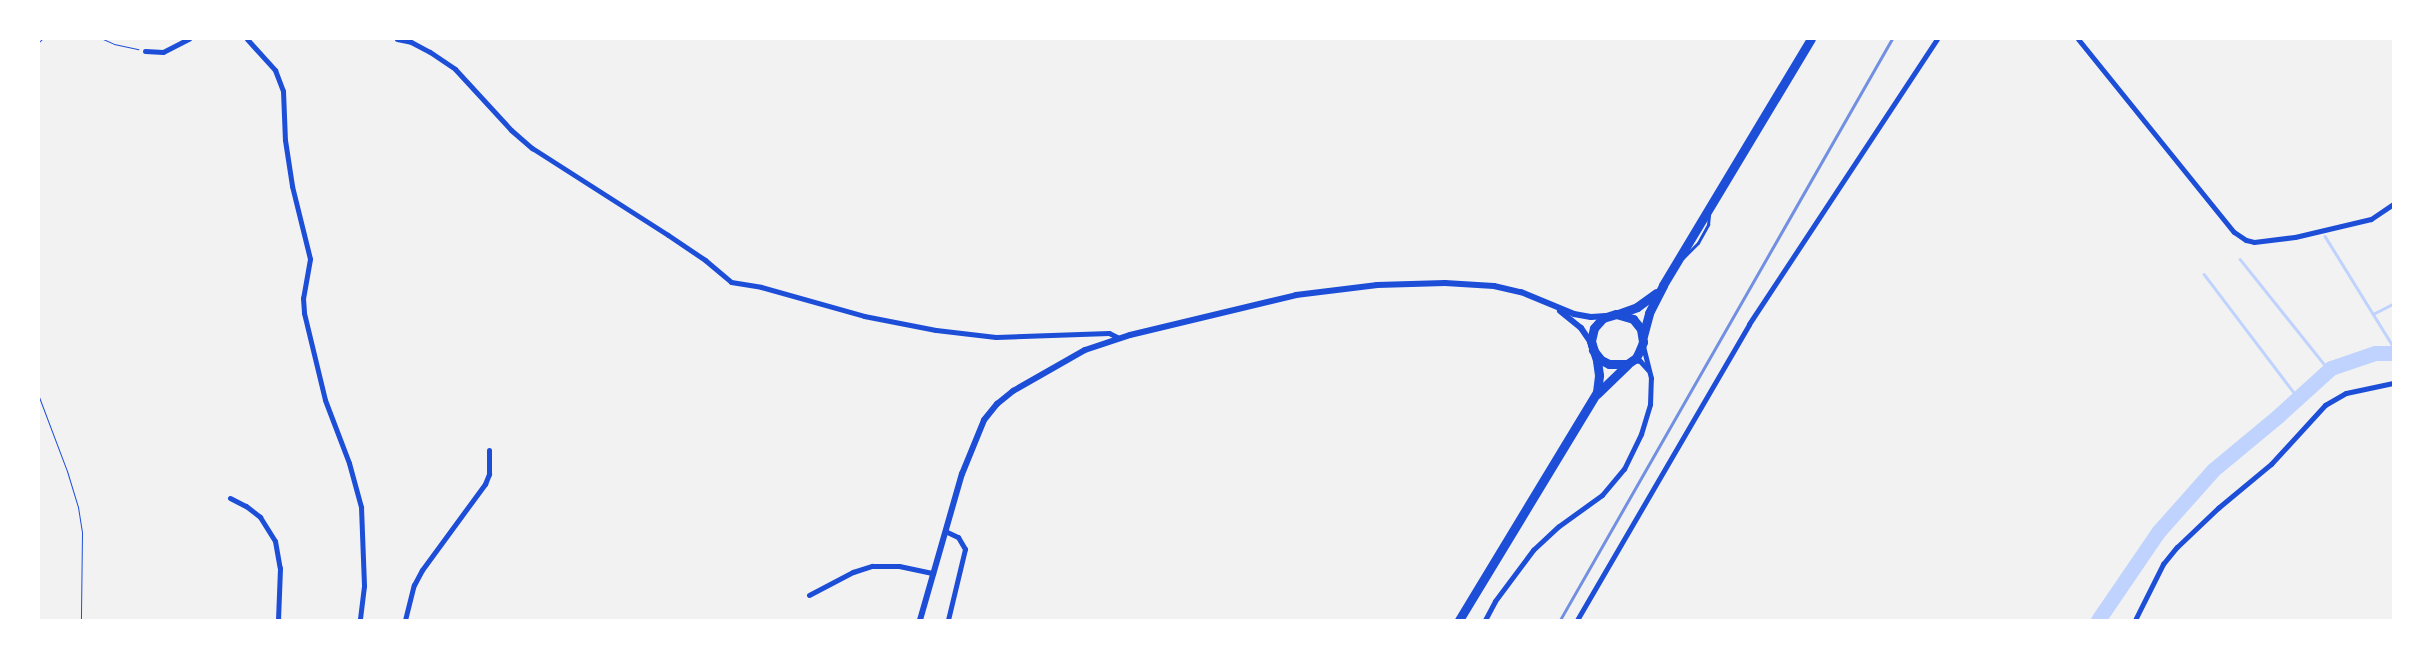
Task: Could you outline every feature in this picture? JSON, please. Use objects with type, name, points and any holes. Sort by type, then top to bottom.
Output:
[{"type":"main road","points":[[1459,620],[1592,400],[1638,354],[1643,340],[1648,312],[1676,262],[1811,39]]},
{"type":"main road","points":[[1592,400],[1599,380],[1593,347],[1594,328],[1612,315],[1642,304],[1663,285]]},
{"type":"main road","points":[[1612,315],[1625,315],[1636,322],[1643,340]]},
{"type":"main road","points":[[1593,347],[1601,360],[1609,364],[1622,365],[1632,361]]},
{"type":"street","points":[[144,51],[163,52],[189,39]]},
{"type":"street","points":[[247,39],[276,72],[283,93],[286,145],[293,190],[310,257],[303,298],[304,313],[325,400],[348,459],[361,503],[364,582],[360,620]]},
{"type":"street","points":[[397,39],[411,42],[455,69],[511,130],[532,148],[675,240],[731,282],[761,287],[864,316],[936,330],[996,337],[1110,333],[1119,338]]},
{"type":"street","points":[[1577,620],[1749,324],[1937,39]]},
{"type":"street","points":[[2078,39],[2240,238],[2254,242],[2295,237],[2372,219],[2393,204]]},
{"type":"street","points":[[920,620],[972,444],[982,424],[992,409],[1013,391],[1085,350],[1119,338],[1296,295],[1369,286],[1437,283],[1489,285],[1521,292],[1548,304],[1586,316],[1612,315]]},
{"type":"street","points":[[1548,304],[1578,325],[1593,347]]},
{"type":"street","points":[[1485,620],[1495,601],[1533,550],[1559,526],[1602,496],[1624,469],[1641,434],[1651,396],[1650,375],[1643,340]]},
{"type":"street","points":[[1632,361],[1641,362],[1650,375]]},
{"type":"street","points":[[2135,620],[2163,564],[2177,547],[2218,508],[2271,464],[2325,405],[2346,393],[2393,384]]},
{"type":"street","points":[[405,620],[414,585],[422,570],[486,484],[489,474],[489,450]]},
{"type":"street","points":[[230,498],[260,517],[275,541],[280,568],[278,620]]},
{"type":"street","points":[[946,531],[958,538],[965,549],[948,620]]},
{"type":"street","points":[[809,595],[853,572],[872,566],[898,566],[933,573]]},
{"type":"path","points":[[39,42],[42,39]]},
{"type":"path","points":[[103,39],[114,44],[144,51]]},
{"type":"path","points":[[39,397],[67,471],[78,507],[82,532],[82,620]]},
{"type":"waterway","points":[[2325,236],[2393,346]]},
{"type":"waterway","points":[[2240,259],[2329,370]]},
{"type":"waterway","points":[[2204,274],[2298,398]]},
{"type":"waterway","points":[[2373,314],[2393,304]]},
{"type":"waterway","points":[[2098,620],[2158,532],[2213,470],[2278,416],[2331,368],[2375,353],[2393,353]]},
{"type":"railway","points":[[1560,620],[1892,39]]}]
